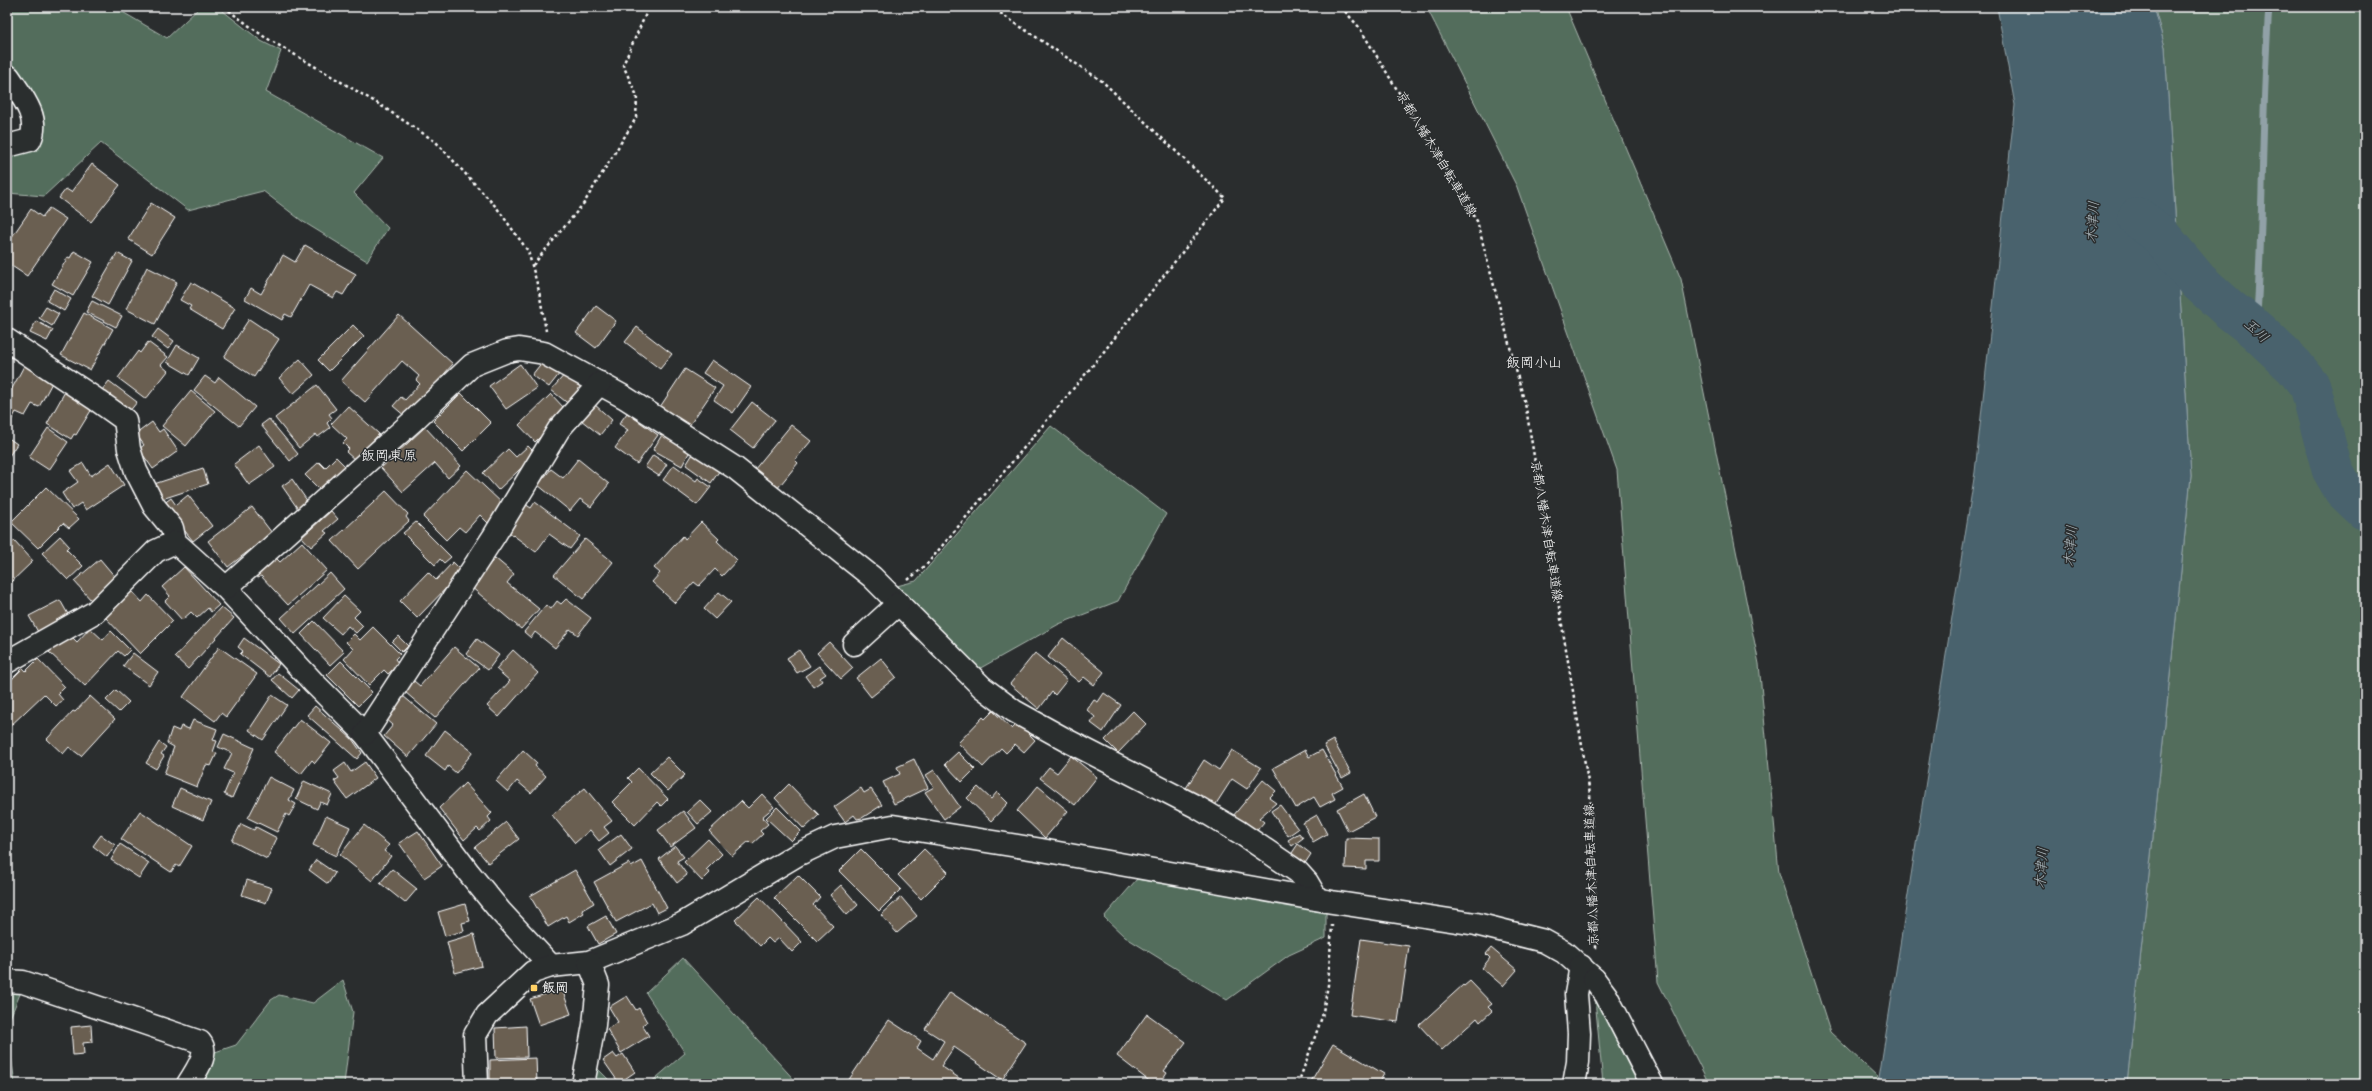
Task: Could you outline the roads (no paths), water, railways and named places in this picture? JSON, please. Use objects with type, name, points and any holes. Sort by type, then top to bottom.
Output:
[{"type":"street","points":[[7,146],[30,140],[33,134],[31,111],[9,77]]},
{"type":"street","points":[[7,340],[82,389],[125,420],[129,449],[136,471],[154,506],[172,528],[174,542],[226,588],[314,683],[365,734],[500,911],[551,966]]},
{"type":"street","points":[[226,588],[413,421],[472,365],[507,351],[532,350],[544,353],[588,378],[600,383],[735,468],[872,576],[982,688],[1014,711],[1070,742],[1197,807],[1239,832],[1298,872],[1324,900]]},
{"type":"street","points":[[365,734],[494,536],[559,429],[600,383]]},
{"type":"street","points":[[7,662],[96,612],[156,551],[174,542]]},
{"type":"street","points":[[854,644],[899,604]]},
{"type":"street","points":[[477,1084],[476,1035],[488,1015],[533,972],[551,966],[589,962],[682,924],[797,855],[835,837],[893,826],[1324,900],[1476,924],[1544,941],[1564,952],[1587,972],[1606,995],[1652,1084]]},
{"type":"street","points":[[583,1084],[594,1025],[598,985],[589,962]]},
{"type":"street","points":[[1574,1084],[1578,1062],[1579,1033],[1576,994],[1587,972]]},
{"type":"street","points":[[7,981],[23,982],[200,1042],[204,1047],[204,1054],[188,1084]]},
{"type":"water","name":"木津川","points":[[1997,7],[2154,7],[2165,47],[2191,476],[2127,1084],[1878,1084],[1975,472],[2015,105]]},
{"type":"waterway","points":[[2256,330],[2259,290],[2266,47],[2269,7]]},
{"type":"waterway","name":"玉川","points":[[2138,218],[2159,234],[2198,281],[2229,309],[2256,330],[2294,366],[2310,386],[2332,469],[2344,490],[2365,510]]},
{"type":"place","name":"飯岡","points":[[534,988]]},
{"type":"district","name":"飯岡小山","points":[[1534,363]]},
{"type":"district","name":"飯岡東原","points":[[389,456]]}]
